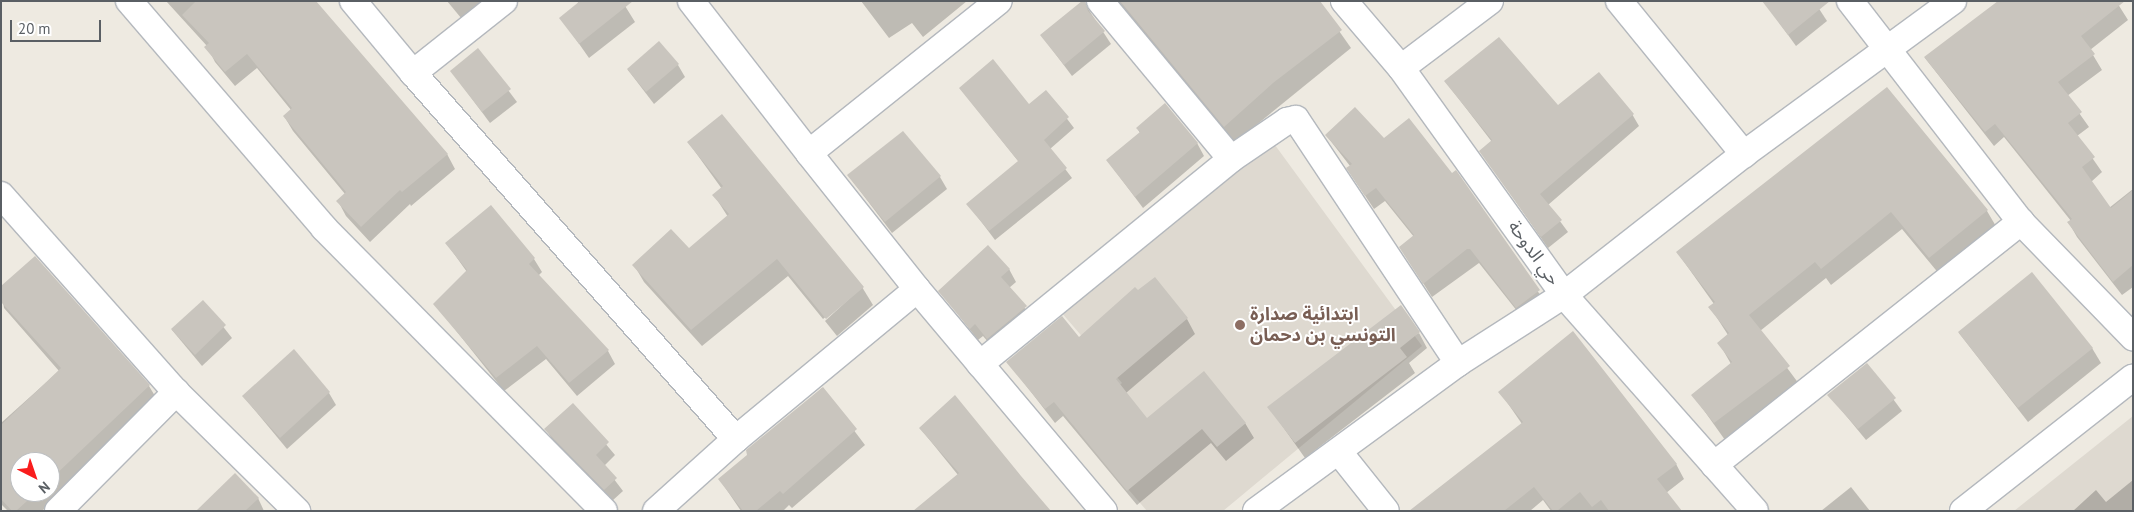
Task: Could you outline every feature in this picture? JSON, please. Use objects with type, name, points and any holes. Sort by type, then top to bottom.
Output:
[{"type":"street","points":[[129,1],[324,228],[604,511]]},
{"type":"street","points":[[354,1],[413,73],[736,439]]},
{"type":"street","points":[[413,73],[504,1]]},
{"type":"street","points":[[691,1],[918,289],[1104,511]]},
{"type":"street","points":[[809,153],[999,1]]},
{"type":"street","points":[[1100,1],[1232,159]]},
{"type":"street","name":"حي الدوحة","points":[[1344,1],[1401,68],[1564,295],[1755,511]]},
{"type":"street","points":[[1401,68],[1490,1]]},
{"type":"street","points":[[1619,1],[1744,154]]},
{"type":"street","points":[[1850,1],[1887,52],[2020,222],[2133,336]]},
{"type":"street","points":[[1256,511],[1458,363],[1564,295],[1744,154],[1887,52],[1953,1]]},
{"type":"street","points":[[980,364],[1232,159],[1287,121],[1296,119],[1300,122],[1458,363]]},
{"type":"street","points":[[1,195],[176,392],[297,511]]},
{"type":"street","points":[[1714,465],[2020,222]]},
{"type":"street","points":[[656,511],[736,439],[918,289]]},
{"type":"street","points":[[1963,511],[2133,376]]},
{"type":"street","points":[[58,511],[176,392]]},
{"type":"street","points":[[1339,452],[1386,511]]},
{"type":"shaded area","name":"ابتدائية صدارة التونسي بن دحمان","points":[[1264,130],[1422,346],[1223,511],[1147,511],[1073,425],[1122,383],[1055,305]]},
{"type":"shaded area","points":[[2133,416],[2133,511],[2014,511]]},
{"type":"building","points":[[196,1],[316,1],[448,154],[402,192],[400,190],[361,227],[336,201],[346,192],[283,116],[292,108],[247,54],[225,72],[204,47],[209,43],[182,15]]},
{"type":"building","points":[[580,1],[633,1],[579,44],[559,18]]},
{"type":"building","points":[[1082,1],[1085,1],[1088,11],[1105,31],[1064,65],[1040,35]]},
{"type":"building","points":[[1120,1],[1320,1],[1342,30],[1273,83],[1224,127]]},
{"type":"building","points":[[1762,1],[1830,1],[1788,35]]},
{"type":"building","points":[[1998,1],[2125,1],[2081,36],[2095,54],[2058,82],[2082,112],[2068,123],[2095,157],[2082,167],[2111,208],[2133,190],[2133,265],[2113,282],[2067,222],[2072,219],[1995,124],[1985,132],[1924,57]]},
{"type":"building","points":[[1499,37],[1558,105],[1599,72],[1634,114],[1540,194],[1562,220],[1541,237],[1479,151],[1492,140],[1444,81]]},
{"type":"building","points":[[659,41],[679,64],[646,92],[627,69]]},
{"type":"building","points":[[478,48],[511,89],[482,112],[450,71]]},
{"type":"building","points":[[993,59],[1029,104],[1046,90],[1069,117],[1044,140],[1067,168],[989,231],[966,204],[1018,161],[959,88]]},
{"type":"building","points":[[1887,87],[1988,210],[1929,258],[1891,212],[1821,269],[1815,262],[1749,315],[1790,366],[1714,423],[1691,395],[1732,362],[1717,343],[1729,333],[1708,307],[1715,302],[1676,252]]},
{"type":"building","points":[[1165,103],[1198,143],[1135,197],[1106,160],[1140,132],[1136,128]]},
{"type":"building","points":[[1355,107],[1384,138],[1409,118],[1452,173],[1456,170],[1540,290],[1516,308],[1470,249],[1467,249],[1423,284],[1399,247],[1414,235],[1376,188],[1365,196],[1346,168],[1352,164],[1325,135]]},
{"type":"building","points":[[722,114],[864,287],[826,319],[777,259],[691,330],[632,265],[671,229],[689,248],[729,214],[712,195],[723,186],[687,142]]},
{"type":"building","points":[[903,131],[941,176],[885,222],[847,175]]},
{"type":"building","points":[[491,205],[535,258],[529,264],[609,350],[569,383],[537,346],[496,378],[433,304],[467,270],[445,243]]},
{"type":"building","points":[[988,245],[1010,269],[1001,277],[1027,306],[987,339],[975,324],[970,329],[938,291]]},
{"type":"building","points":[[35,256],[150,385],[60,470],[60,452],[10,452],[10,502],[26,502],[16,511],[12,511],[1,499],[1,425],[61,368],[1,302],[1,286]]},
{"type":"building","points":[[2032,272],[2093,348],[2018,408],[1958,332]]},
{"type":"building","points":[[1155,277],[1188,318],[1116,379],[1147,418],[1204,371],[1246,423],[1217,447],[1202,429],[1127,491],[1054,402],[1045,409],[1006,362],[1062,316],[1079,337],[1135,287],[1138,290]]},
{"type":"building","points":[[203,300],[226,325],[195,355],[171,329]]},
{"type":"building","points":[[1401,305],[1420,332],[1400,348],[1407,357],[1295,443],[1267,407]]},
{"type":"building","points":[[1573,331],[1677,464],[1657,479],[1682,511],[1609,511],[1601,500],[1592,507],[1580,492],[1557,511],[1553,511],[1534,487],[1504,511],[1409,511],[1523,422],[1498,392]]},
{"type":"building","points":[[294,349],[330,392],[280,438],[242,396]]},
{"type":"building","points":[[1867,363],[1896,398],[1858,429],[1827,395]]},
{"type":"building","points":[[823,387],[857,429],[783,494],[780,491],[756,511],[743,511],[718,479],[747,455],[746,450]]},
{"type":"building","points":[[955,395],[1051,511],[913,511],[959,473],[919,428]]},
{"type":"building","points":[[573,403],[609,442],[596,455],[617,478],[604,490],[544,429]]},
{"type":"building","points":[[235,473],[259,498],[245,511],[196,511]]},
{"type":"place","name":"ابتدائية صدارة التونسي بن دحمان","points":[[1240,325]]}]
